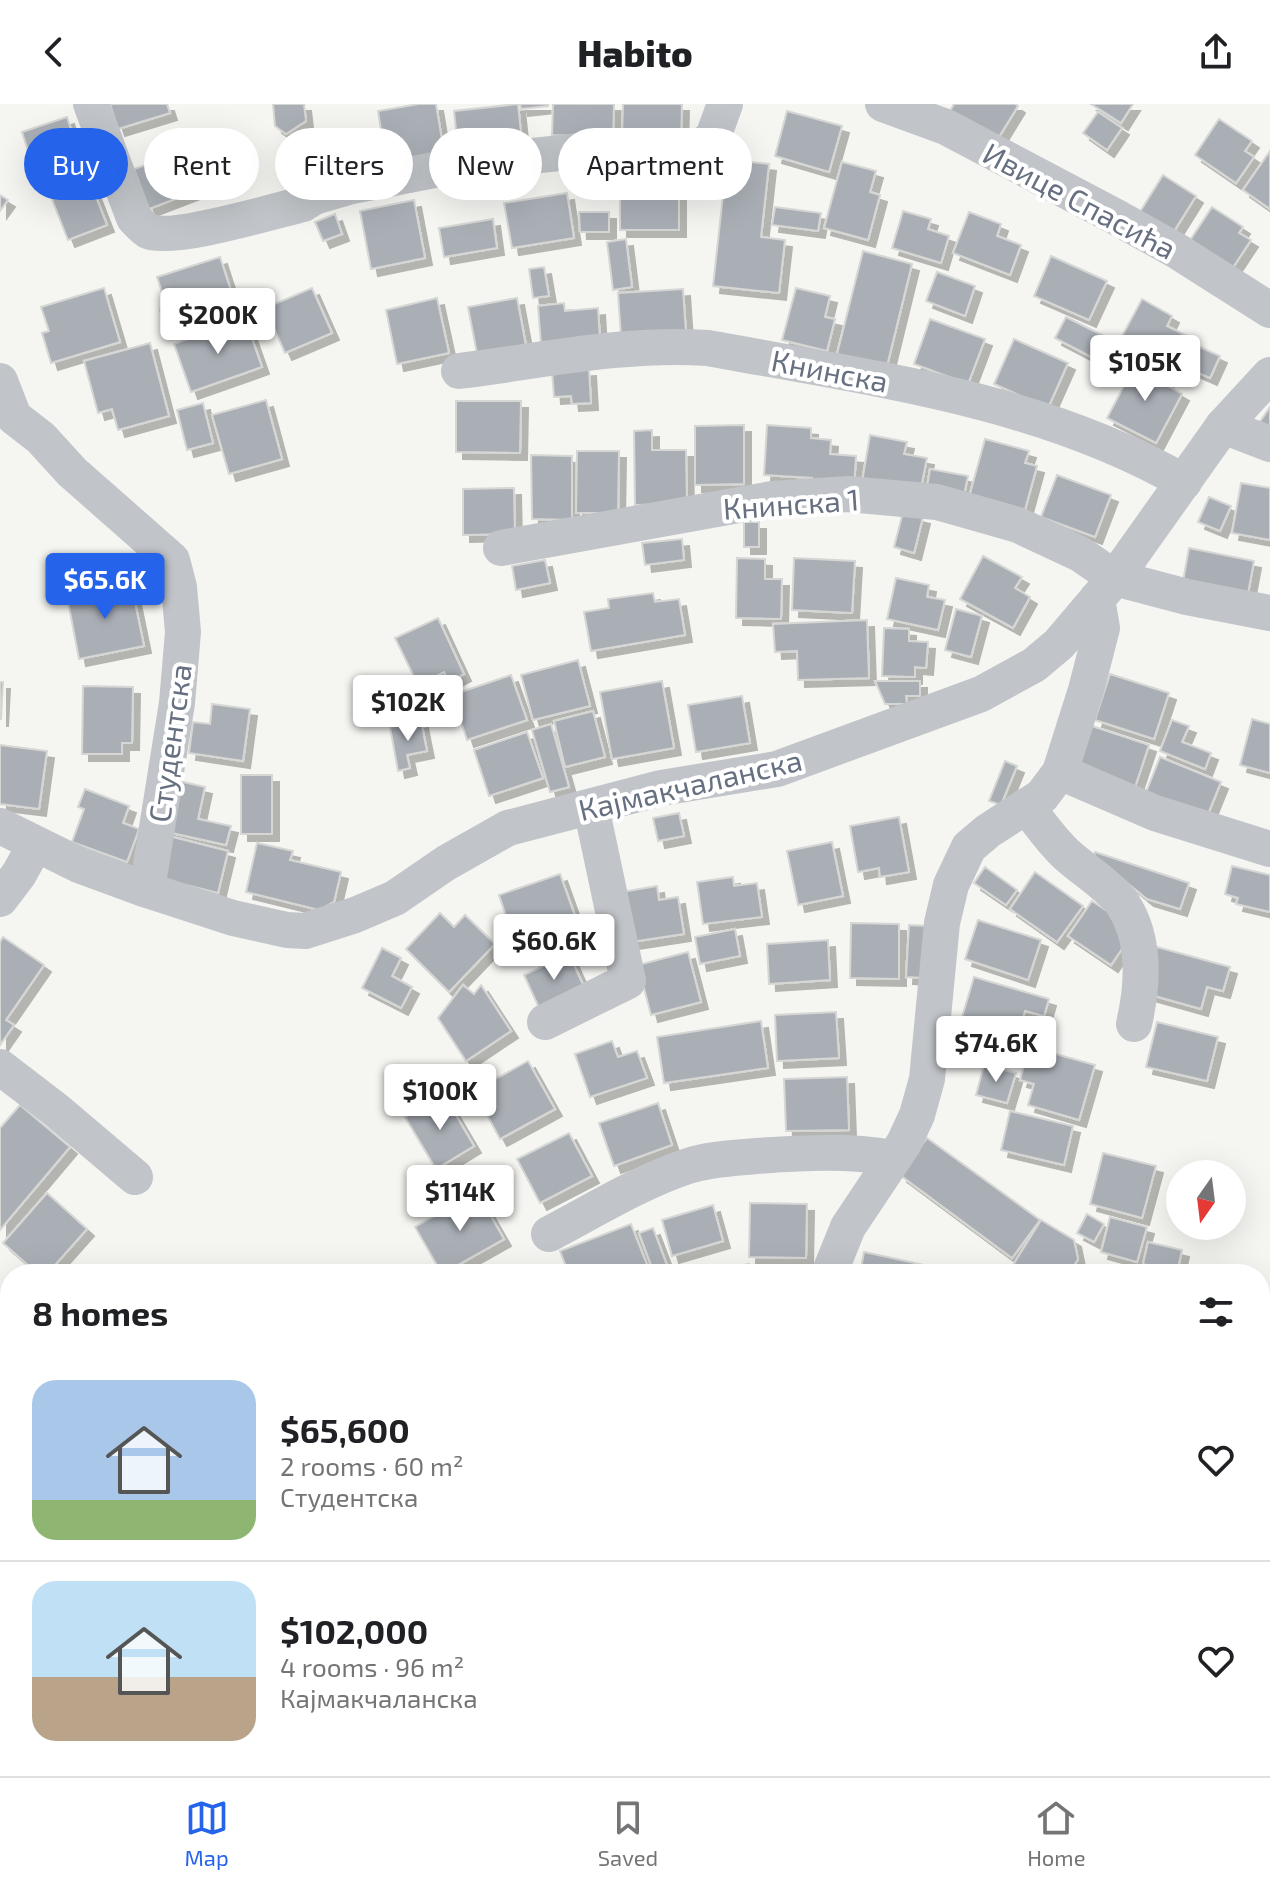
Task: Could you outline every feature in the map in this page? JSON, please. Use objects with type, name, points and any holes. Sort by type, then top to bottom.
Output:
[{"type":"street","points":[[91,104],[134,218],[148,231],[162,234],[303,204],[314,197],[352,186],[475,162],[598,149],[702,146],[713,137],[725,104]]},
{"type":"street","name":"Ивице Спасића","points":[[883,104],[946,127],[1116,217],[1270,310]]},
{"type":"street","name":"Книнска","points":[[459,371],[644,348],[708,348],[891,381],[1061,425],[1141,457],[1184,482]]},
{"type":"street","name":"Кајмакчаланска","points":[[0,826],[35,845],[147,890],[233,918],[305,931],[395,898],[446,863],[508,828],[661,788],[777,769],[981,694],[1034,665],[1059,644],[1106,588],[1223,426],[1270,375]]},
{"type":"street","name":"Студентска","points":[[0,381],[14,417],[41,438],[72,472],[172,560],[179,587],[183,632],[177,703],[147,890]]},
{"type":"street","points":[[1223,426],[1270,444]]},
{"type":"street","name":"Книнска 1","points":[[501,548],[772,499],[848,494],[937,502],[1018,525],[1080,554],[1106,588],[1187,597],[1270,613]]},
{"type":"street","points":[[833,1264],[848,1227],[904,1143],[917,1115],[927,1079],[942,923],[951,885],[969,847],[1042,796],[1060,772],[1102,628],[1106,588]]},
{"type":"street","points":[[1060,772],[1155,813],[1270,849]]},
{"type":"street","points":[[1026,806],[1063,851],[1121,902],[1133,928],[1140,955],[1141,978],[1134,1024]]},
{"type":"street","points":[[545,1022],[628,981],[591,807]]},
{"type":"street","points":[[0,899],[35,845]]},
{"type":"street","points":[[0,1067],[135,1177]]},
{"type":"street","points":[[549,1234],[654,1179],[692,1164],[795,1153],[862,1153],[892,1158]]},
{"type":"building","points":[[110,104],[167,104],[170,113],[118,128]]},
{"type":"building","points":[[273,104],[304,104],[306,121],[295,128],[275,126]]},
{"type":"building","points":[[436,104],[440,128],[429,128],[429,155],[413,157],[413,128],[381,128],[378,111]]},
{"type":"building","points":[[518,104],[521,128],[456,128],[454,111]]},
{"type":"building","points":[[520,104],[548,104],[548,106],[521,109]]},
{"type":"building","points":[[553,104],[614,104],[613,128],[558,128],[558,135],[552,135]]},
{"type":"building","points":[[623,104],[682,104],[681,128],[622,128]]},
{"type":"building","points":[[954,104],[1018,106],[997,140],[950,111]]},
{"type":"building","points":[[1091,104],[1133,104],[1121,123]]},
{"type":"building","points":[[787,111],[842,126],[829,172],[775,156]]},
{"type":"building","points":[[1098,112],[1122,128],[1107,150],[1083,133]]},
{"type":"building","points":[[67,117],[70,128],[34,128]]},
{"type":"building","points":[[1219,119],[1252,141],[1245,151],[1254,157],[1236,183],[1195,155]]},
{"type":"building","points":[[1270,151],[1270,209],[1243,190]]},
{"type":"building","points":[[752,162],[769,164],[761,237],[785,240],[779,293],[713,286],[722,200],[752,200]]},
{"type":"building","points":[[842,162],[876,171],[870,192],[880,195],[868,240],[824,228]]},
{"type":"building","points":[[144,165],[144,196],[134,169]]},
{"type":"building","points":[[1163,175],[1196,196],[1171,236],[1138,215]]},
{"type":"building","points":[[558,194],[558,200],[568,200],[574,238],[512,248],[504,203],[542,200],[542,197]]},
{"type":"building","points":[[0,195],[8,200],[0,211]]},
{"type":"building","points":[[52,200],[97,200],[107,225],[68,240]]},
{"type":"building","points":[[146,200],[172,200],[149,209]]},
{"type":"building","points":[[414,200],[425,258],[371,269],[360,211]]},
{"type":"building","points":[[620,200],[679,200],[679,230],[620,230]]},
{"type":"building","points":[[775,207],[821,213],[818,231],[772,225]]},
{"type":"building","points":[[1212,207],[1243,227],[1239,233],[1251,240],[1230,272],[1187,245]]},
{"type":"building","points":[[903,211],[931,219],[928,229],[949,236],[941,263],[892,248]]},
{"type":"building","points":[[579,212],[609,212],[609,232],[580,232]]},
{"type":"building","points":[[969,212],[1001,224],[997,236],[1021,245],[1010,275],[953,253]]},
{"type":"building","points":[[335,214],[342,234],[323,241],[315,222]]},
{"type":"building","points":[[493,219],[497,248],[444,257],[439,228]]},
{"type":"building","points":[[626,239],[632,287],[613,290],[607,242]]},
{"type":"building","points":[[863,251],[912,264],[887,366],[837,354]]},
{"type":"building","points":[[1051,256],[1107,281],[1089,320],[1034,296]]},
{"type":"building","points":[[220,257],[236,306],[166,329],[160,310],[167,307],[157,277]]},
{"type":"building","points":[[544,267],[549,296],[533,298],[529,269]]},
{"type":"building","points":[[937,272],[975,286],[965,316],[926,301]]},
{"type":"building","points":[[104,288],[120,342],[51,363],[42,333],[49,331],[41,307]]},
{"type":"building","points":[[312,288],[332,333],[285,353],[265,308]]},
{"type":"building","points":[[796,288],[830,296],[825,317],[835,319],[827,351],[782,340]]},
{"type":"building","points":[[683,289],[686,333],[621,336],[618,293]]},
{"type":"building","points":[[437,298],[449,353],[397,364],[386,310]]},
{"type":"building","points":[[517,298],[527,351],[478,359],[468,307]]},
{"type":"building","points":[[1142,299],[1172,316],[1167,326],[1187,336],[1171,365],[1121,338]]},
{"type":"building","points":[[564,303],[565,311],[598,308],[600,339],[541,344],[538,306]]},
{"type":"building","points":[[1066,317],[1106,337],[1095,359],[1055,338]]},
{"type":"building","points":[[245,319],[262,367],[191,392],[174,344]]},
{"type":"building","points":[[930,319],[985,339],[968,384],[914,364]]},
{"type":"building","points":[[1014,339],[1068,363],[1048,408],[994,384]]},
{"type":"building","points":[[150,343],[169,416],[118,430],[112,409],[98,413],[84,361]]},
{"type":"building","points":[[1195,345],[1220,356],[1210,378],[1185,367]]},
{"type":"building","points":[[1137,361],[1168,377],[1165,384],[1182,394],[1156,443],[1107,418]]},
{"type":"building","points":[[589,369],[591,403],[572,404],[571,396],[554,397],[552,371]]},
{"type":"building","points":[[266,400],[282,459],[229,474],[212,415]]},
{"type":"building","points":[[456,401],[521,401],[520,453],[456,452]]},
{"type":"building","points":[[203,403],[213,443],[187,450],[177,410]]},
{"type":"building","points":[[1270,407],[1270,433],[1255,429]]},
{"type":"building","points":[[744,425],[744,484],[695,485],[695,426]]},
{"type":"building","points":[[767,425],[811,428],[811,438],[831,440],[830,454],[856,456],[854,488],[811,485],[812,478],[764,475]]},
{"type":"building","points":[[652,430],[652,450],[686,450],[687,504],[635,505],[634,431]]},
{"type":"building","points":[[870,435],[907,442],[904,454],[927,458],[920,493],[862,482]]},
{"type":"building","points":[[985,439],[1029,451],[1025,463],[1037,466],[1023,517],[968,501]]},
{"type":"building","points":[[577,451],[619,451],[618,513],[576,513]]},
{"type":"building","points":[[531,455],[572,456],[572,520],[532,519]]},
{"type":"building","points":[[930,469],[968,476],[963,500],[926,493]]},
{"type":"building","points":[[1057,475],[1111,495],[1095,537],[1041,517]]},
{"type":"building","points":[[1241,483],[1270,488],[1270,540],[1232,533]]},
{"type":"building","points":[[514,488],[515,534],[463,535],[463,489]]},
{"type":"building","points":[[1209,497],[1231,506],[1220,531],[1198,522]]},
{"type":"building","points":[[903,512],[923,517],[914,553],[894,547]]},
{"type":"building","points":[[744,522],[759,522],[759,547],[744,547]]},
{"type":"building","points":[[682,539],[684,560],[645,565],[642,543]]},
{"type":"building","points":[[1189,548],[1254,561],[1247,599],[1182,587]]},
{"type":"building","points":[[983,556],[1022,577],[1015,588],[1030,597],[1013,628],[960,599]]},
{"type":"building","points":[[737,558],[765,559],[765,579],[782,579],[781,619],[736,618]]},
{"type":"building","points":[[794,558],[855,561],[852,613],[792,610]]},
{"type":"building","points":[[545,560],[550,583],[516,590],[512,566]]},
{"type":"building","points":[[896,578],[929,585],[927,597],[945,600],[938,630],[887,619]]},
{"type":"building","points":[[131,583],[144,646],[79,659],[67,596]]},
{"type":"building","points":[[653,593],[655,602],[679,599],[685,635],[591,651],[584,612],[609,608],[608,599]]},
{"type":"building","points":[[956,609],[982,616],[971,657],[945,650]]},
{"type":"building","points":[[438,618],[464,674],[449,682],[444,672],[418,685],[395,638]]},
{"type":"building","points":[[867,620],[869,678],[798,680],[797,651],[775,652],[773,624]]},
{"type":"building","points":[[884,628],[909,629],[909,641],[928,642],[926,668],[915,667],[915,677],[882,676]]},
{"type":"building","points":[[578,660],[590,706],[533,720],[521,675]]},
{"type":"building","points":[[1110,674],[1169,693],[1154,739],[1095,720]]},
{"type":"building","points":[[511,675],[527,720],[467,740],[452,695]]},
{"type":"building","points":[[662,681],[674,748],[612,759],[600,692]]},
{"type":"building","points":[[875,681],[920,681],[920,696],[906,696],[907,704],[885,704]]},
{"type":"building","points":[[0,682],[3,682],[1,719],[0,719]]},
{"type":"building","points":[[83,686],[133,687],[132,743],[122,743],[122,754],[82,754]]},
{"type":"building","points":[[742,696],[750,743],[696,752],[688,705]]},
{"type":"building","points":[[212,704],[250,709],[243,761],[189,753],[193,722],[210,724]]},
{"type":"building","points":[[593,711],[605,757],[565,767],[554,721]]},
{"type":"building","points":[[1252,719],[1270,724],[1270,773],[1240,765]]},
{"type":"building","points":[[1172,720],[1189,726],[1182,742],[1211,753],[1205,769],[1160,751]]},
{"type":"building","points":[[421,721],[427,751],[407,755],[410,768],[398,771],[390,727]]},
{"type":"building","points":[[551,724],[569,787],[550,792],[532,730]]},
{"type":"building","points":[[1092,726],[1149,745],[1135,787],[1078,767]]},
{"type":"building","points":[[527,732],[543,778],[489,796],[474,750]]},
{"type":"building","points":[[0,745],[47,751],[39,809],[0,804]]},
{"type":"building","points":[[1160,757],[1221,782],[1206,819],[1145,795]]},
{"type":"building","points":[[1005,761],[1017,766],[1001,805],[989,801]]},
{"type":"building","points":[[241,775],[272,775],[272,834],[241,834]]},
{"type":"building","points":[[179,781],[205,787],[198,819],[231,826],[226,845],[167,832]]},
{"type":"building","points":[[85,789],[129,806],[123,823],[139,829],[127,862],[72,842],[84,809],[78,807]]},
{"type":"building","points":[[679,813],[684,836],[658,841],[653,818]]},
{"type":"building","points":[[899,817],[909,872],[880,877],[879,868],[858,872],[850,826]]},
{"type":"building","points":[[169,836],[228,851],[218,893],[158,878]]},
{"type":"building","points":[[832,842],[843,896],[798,905],[787,851]]},
{"type":"building","points":[[257,843],[293,851],[290,860],[341,872],[334,902],[319,910],[246,892]]},
{"type":"building","points":[[1095,852],[1189,883],[1180,909],[1147,899],[1094,856]]},
{"type":"building","points":[[1232,866],[1270,875],[1270,912],[1236,904],[1238,898],[1225,894]]},
{"type":"building","points":[[985,867],[1017,890],[1006,905],[974,883]]},
{"type":"building","points":[[1035,872],[1083,906],[1057,942],[1010,909]]},
{"type":"building","points":[[560,874],[575,916],[513,937],[499,895]]},
{"type":"building","points":[[733,877],[734,886],[757,883],[762,917],[703,924],[697,882]]},
{"type":"building","points":[[657,886],[659,900],[678,897],[684,934],[631,942],[622,892]]},
{"type":"building","points":[[1092,901],[1110,913],[1124,946],[1111,965],[1068,936]]},
{"type":"building","points":[[440,913],[454,927],[465,915],[495,944],[449,992],[406,949]]},
{"type":"building","points":[[978,920],[1041,940],[1028,980],[965,959]]},
{"type":"building","points":[[851,923],[899,924],[899,979],[850,978]]},
{"type":"building","points":[[909,925],[928,926],[925,978],[906,977]]},
{"type":"building","points":[[735,929],[740,956],[700,964],[695,937]]},
{"type":"building","points":[[3,937],[44,965],[6,1020],[14,1025],[0,1045],[0,942]]},
{"type":"building","points":[[828,940],[830,980],[769,984],[767,944]]},
{"type":"building","points":[[1157,947],[1230,967],[1223,991],[1207,987],[1201,1009],[1144,993]]},
{"type":"building","points":[[382,948],[401,958],[392,976],[412,987],[401,1008],[362,988]]},
{"type":"building","points":[[688,952],[701,1002],[651,1015],[638,965]]},
{"type":"building","points":[[569,954],[585,989],[540,1010],[524,975]]},
{"type":"building","points":[[974,977],[1049,999],[1044,1016],[1025,1011],[1017,1037],[990,1029],[988,1035],[959,1027]]},
{"type":"building","points":[[463,985],[474,994],[481,985],[511,1031],[466,1061],[438,1018]]},
{"type":"building","points":[[836,1012],[839,1058],[777,1061],[775,1015]]},
{"type":"building","points":[[761,1021],[768,1068],[664,1083],[657,1037]]},
{"type":"building","points":[[1157,1022],[1218,1037],[1207,1081],[1146,1067]]},
{"type":"building","points":[[612,1041],[618,1057],[637,1051],[647,1078],[590,1097],[575,1054]]},
{"type":"building","points":[[1045,1051],[1095,1065],[1079,1120],[1028,1105],[1034,1084],[1020,1080],[1025,1063],[1040,1067]]},
{"type":"building","points":[[528,1061],[555,1109],[500,1139],[474,1091]]},
{"type":"building","points":[[984,1065],[1016,1073],[1007,1103],[976,1095]]},
{"type":"building","points":[[847,1077],[849,1130],[786,1131],[784,1079]]},
{"type":"building","points":[[444,1095],[474,1146],[436,1169],[405,1117]]},
{"type":"building","points":[[658,1103],[672,1145],[614,1166],[599,1123]]},
{"type":"building","points":[[20,1105],[70,1147],[0,1230],[0,1128]]},
{"type":"building","points":[[1010,1111],[1073,1126],[1064,1165],[1001,1150]]},
{"type":"building","points":[[569,1133],[592,1176],[540,1203],[517,1159]]},
{"type":"building","points":[[927,1138],[1040,1220],[1012,1258],[900,1175]]},
{"type":"building","points":[[1103,1153],[1156,1166],[1142,1218],[1090,1204]]},
{"type":"building","points":[[477,1192],[504,1239],[460,1264],[436,1264],[415,1227]]},
{"type":"building","points":[[47,1193],[87,1229],[56,1264],[27,1264],[3,1243]]},
{"type":"building","points":[[750,1203],[807,1204],[806,1258],[749,1257]]},
{"type":"building","points":[[713,1205],[723,1241],[672,1256],[662,1220]]},
{"type":"building","points":[[1087,1214],[1104,1224],[1094,1242],[1077,1233]]},
{"type":"building","points":[[1110,1217],[1147,1227],[1137,1262],[1101,1252]]},
{"type":"building","points":[[1041,1220],[1074,1240],[1078,1259],[1075,1264],[1014,1264]]},
{"type":"building","points":[[631,1224],[647,1264],[565,1264],[560,1251]]},
{"type":"building","points":[[653,1228],[666,1264],[651,1264],[639,1233]]},
{"type":"building","points":[[1148,1242],[1182,1250],[1179,1264],[1143,1264]]},
{"type":"building","points":[[864,1252],[919,1264],[862,1264]]}]
